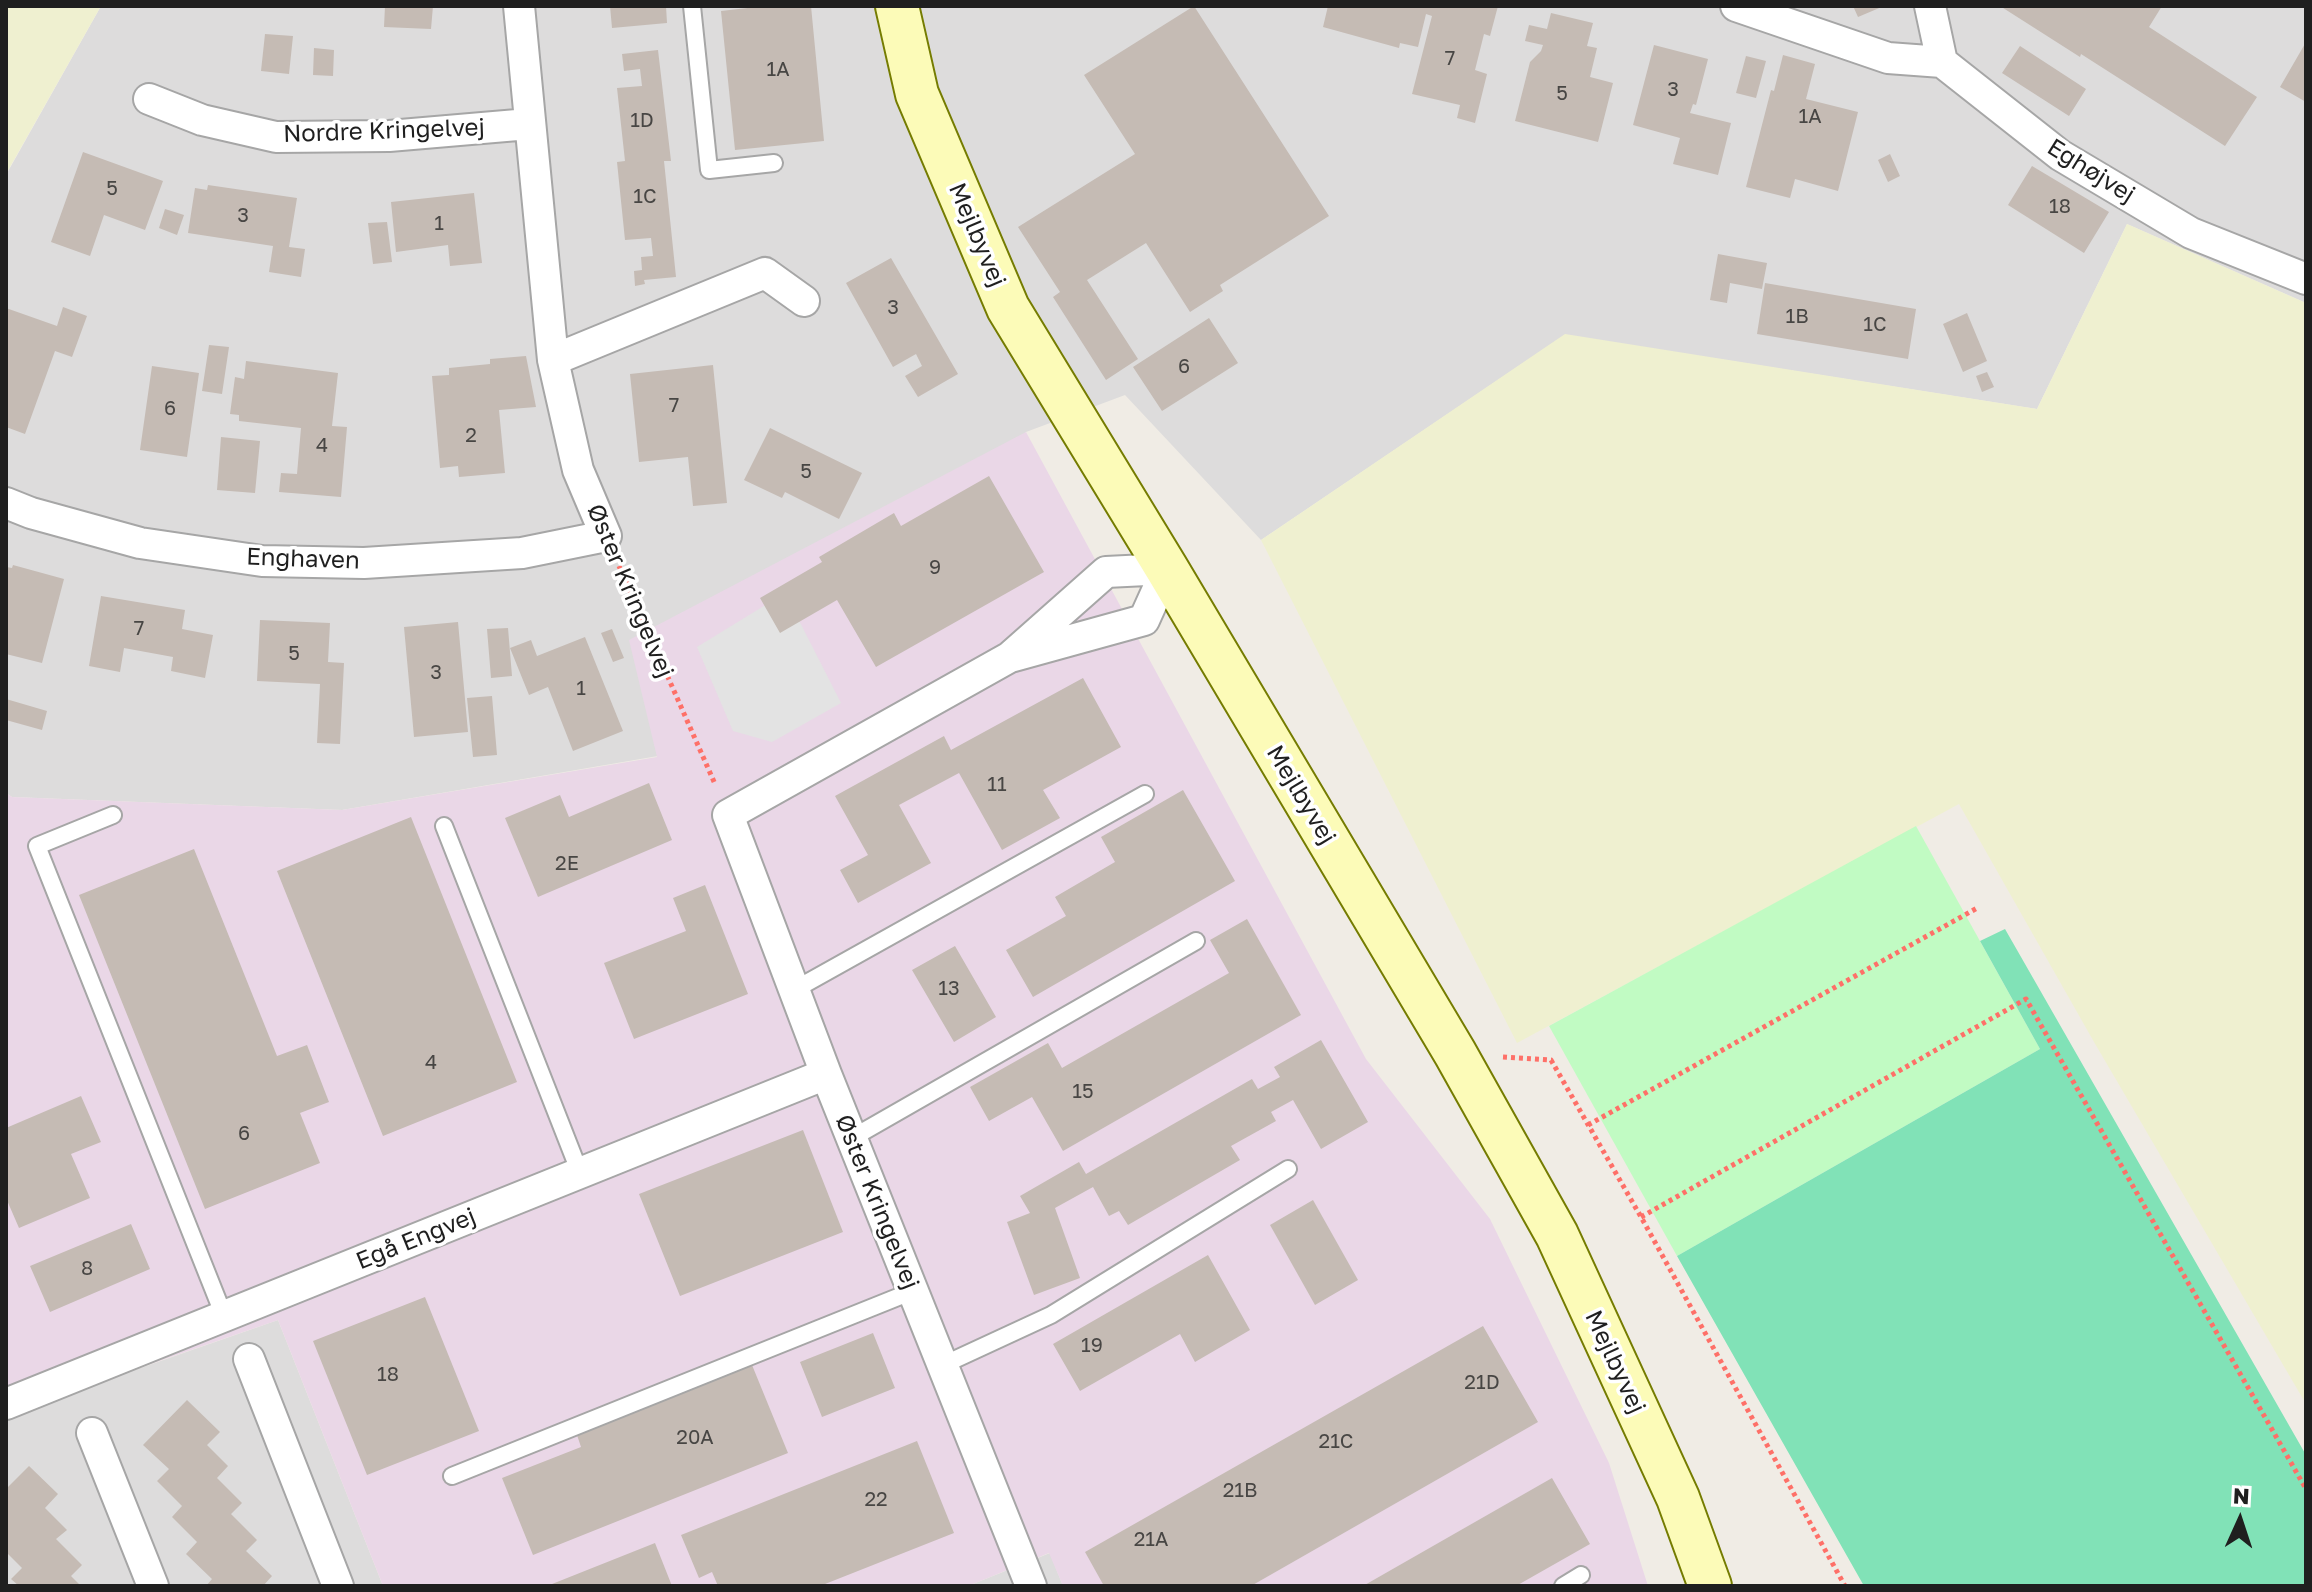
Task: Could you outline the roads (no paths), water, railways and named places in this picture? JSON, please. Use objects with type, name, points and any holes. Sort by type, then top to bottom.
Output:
[{"type":"street","name":"Øster Kringelvej","points":[[519,6],[553,360],[578,470],[606,536]]},
{"type":"street","name":"Mejlbyvej","points":[[897,6],[917,94],[1008,308],[1455,1053],[1557,1235],[1678,1498],[1710,1586]]},
{"type":"street","points":[[1736,6],[1888,58],[1942,62],[1930,6]]},
{"type":"street","name":"Eghøjvej","points":[[1942,62],[2060,155],[2191,233],[2306,279]]},
{"type":"street","name":"Nordre Kringelvej","points":[[149,99],[202,120],[276,137],[389,136],[529,124]]},
{"type":"street","points":[[553,360],[765,273],[804,301]]},
{"type":"street","name":"Enghaven","points":[[6,503],[31,513],[140,543],[262,561],[364,563],[522,553],[606,536]]},
{"type":"street","points":[[1167,569],[1144,620],[1010,657],[1106,572],[1167,569]]},
{"type":"street","name":"Øster Kringelvej","points":[[1010,657],[728,815],[826,1074],[1031,1586]]},
{"type":"street","name":"Egå Engvej","points":[[6,1404],[826,1074]]},
{"type":"street","points":[[249,1359],[338,1586]]},
{"type":"street","points":[[92,1433],[153,1586]]},
{"type":"lane","points":[[692,6],[709,170],[774,163]]},
{"type":"lane","points":[[794,990],[1145,794]]},
{"type":"lane","points":[[113,815],[37,846],[224,1316]]},
{"type":"lane","points":[[444,826],[580,1173]]},
{"type":"lane","points":[[852,1138],[1196,941]]},
{"type":"lane","points":[[943,1365],[1051,1315],[1288,1169]]},
{"type":"lane","points":[[452,1476],[913,1291]]},
{"type":"lane","points":[[1563,1586],[1581,1575]]}]
